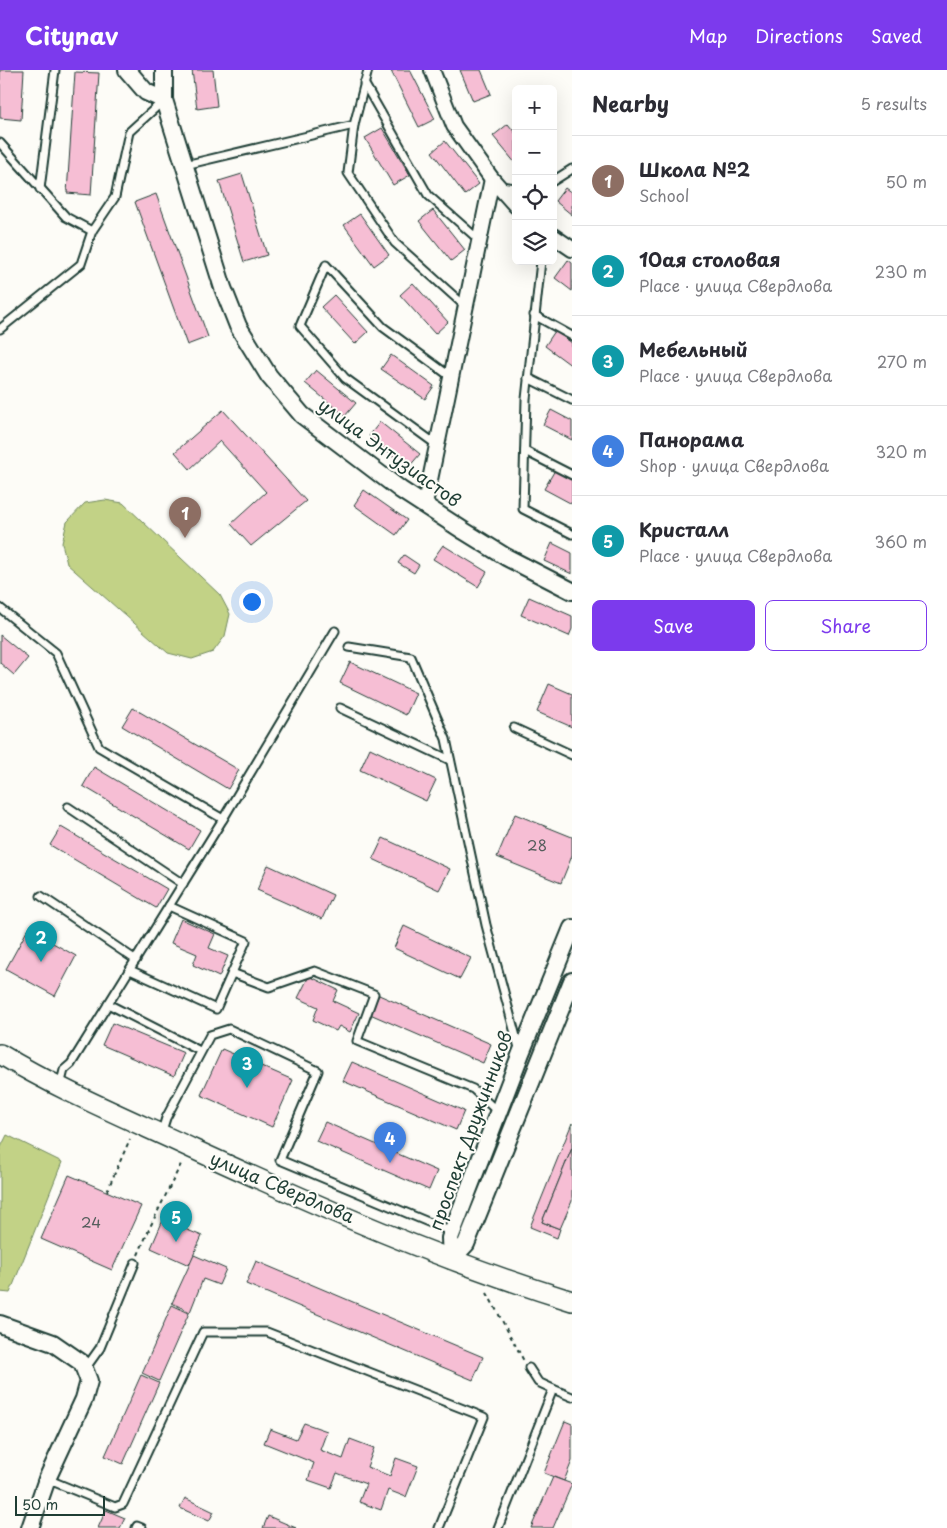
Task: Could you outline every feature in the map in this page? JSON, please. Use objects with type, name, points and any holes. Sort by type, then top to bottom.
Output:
[{"type":"main road","name":"улица Свердлова","points":[[0,1054],[60,1086],[260,1180],[451,1260],[572,1301]]},
{"type":"street","points":[[127,70],[146,92],[164,100]]},
{"type":"street","name":"улица Энтузиастов","points":[[164,70],[164,100],[223,288],[238,326],[270,376],[302,415],[401,490],[506,557],[572,592]]},
{"type":"street","points":[[432,70],[454,126],[495,182],[512,201]]},
{"type":"street","points":[[424,504],[479,240],[495,182]]},
{"type":"street","points":[[557,239],[572,249]]},
{"type":"street","name":"проспект Дружинников","points":[[451,1260],[450,1238],[452,1232],[521,1053],[572,928]]},
{"type":"street","name":"проспект Дружинников","points":[[451,1260],[466,1244],[572,981]]},
{"type":"street","points":[[0,1324],[53,1343],[82,1363],[89,1381],[84,1399],[47,1479],[30,1528]]},
{"type":"lane","points":[[40,189],[56,70]]},
{"type":"lane","points":[[368,70],[354,125],[348,173],[395,243],[465,306]]},
{"type":"lane","points":[[364,84],[428,195],[479,240]]},
{"type":"lane","points":[[0,329],[81,264],[92,231],[115,197],[129,132],[164,100]]},
{"type":"lane","points":[[184,165],[354,125]]},
{"type":"lane","points":[[0,143],[66,217],[92,231]]},
{"type":"lane","points":[[557,178],[572,169]]},
{"type":"lane","points":[[495,182],[512,187]]},
{"type":"lane","points":[[437,445],[345,378],[300,326],[326,265],[383,327],[451,378]]},
{"type":"lane","points":[[540,265],[528,378],[523,509],[572,534]]},
{"type":"lane","points":[[534,315],[572,336]]},
{"type":"lane","points":[[528,378],[572,400]]},
{"type":"lane","points":[[525,451],[572,475]]},
{"type":"lane","points":[[0,608],[56,653],[99,747],[223,819]]},
{"type":"lane","points":[[60,1086],[64,1070],[71,1064],[130,970],[335,631]]},
{"type":"lane","points":[[349,647],[412,657],[446,739],[486,925],[521,1053]]},
{"type":"lane","points":[[340,708],[450,760]]},
{"type":"lane","points":[[514,728],[572,755]]},
{"type":"lane","points":[[68,808],[183,884]]},
{"type":"lane","points":[[41,896],[136,960]]},
{"type":"lane","points":[[130,970],[216,1009],[246,941],[169,906]]},
{"type":"lane","points":[[232,973],[269,987],[314,971],[374,994],[357,1041],[473,1089],[498,1112]]},
{"type":"lane","points":[[108,1004],[200,1051]]},
{"type":"lane","points":[[161,1134],[166,1118],[210,1035],[229,1028],[318,1071],[280,1160],[452,1232]]},
{"type":"lane","points":[[85,1369],[100,1348],[135,1263]]},
{"type":"lane","points":[[47,1479],[115,1507],[123,1504],[203,1332],[267,1332],[484,1417],[439,1528]]},
{"type":"lane","points":[[529,1368],[538,1382],[572,1397]]},
{"type":"lane","points":[[498,1528],[553,1389]]},
{"type":"lane","points":[[136,1528],[136,1526],[142,1528]]},
{"type":"path","points":[[107,1191],[130,1139]]},
{"type":"path","points":[[135,1263],[151,1225],[182,1162]]},
{"type":"path","points":[[487,1293],[520,1354]]},
{"type":"green space","points":[[105,500],[123,503],[220,595],[230,614],[225,636],[213,652],[192,659],[168,653],[67,564],[62,543],[67,522],[85,503]]},
{"type":"green space","points":[[7,1135],[62,1162],[10,1293],[0,1292],[0,1149]]},
{"type":"building","points":[[0,70],[24,70],[21,120],[0,118]]},
{"type":"building","points":[[192,70],[213,70],[217,106],[197,109]]},
{"type":"building","points":[[410,70],[435,119],[419,127],[391,71]]},
{"type":"building","points":[[460,70],[481,70],[491,94],[473,101]]},
{"type":"building","points":[[75,72],[99,73],[91,195],[67,193]]},
{"type":"building","points":[[508,124],[512,129],[512,159],[493,136]]},
{"type":"building","points":[[382,128],[410,175],[393,185],[365,138]]},
{"type":"building","points":[[445,141],[479,184],[465,195],[432,152]]},
{"type":"building","points":[[242,174],[267,255],[244,262],[219,181]]},
{"type":"building","points":[[565,188],[572,193],[572,215],[557,203],[557,198]]},
{"type":"building","points":[[156,194],[208,337],[187,345],[135,202]]},
{"type":"building","points":[[433,210],[465,250],[451,261],[419,221]]},
{"type":"building","points":[[360,214],[389,255],[374,266],[344,225]]},
{"type":"building","points":[[568,260],[572,263],[572,291],[555,278]]},
{"type":"building","points":[[413,283],[448,322],[435,334],[400,295]]},
{"type":"building","points":[[334,295],[368,332],[355,344],[321,307]]},
{"type":"building","points":[[555,331],[572,343],[572,366],[545,346]]},
{"type":"building","points":[[391,355],[434,386],[425,399],[381,369]]},
{"type":"building","points":[[316,370],[356,403],[345,416],[305,383]]},
{"type":"building","points":[[223,410],[306,501],[251,546],[231,524],[266,492],[220,441],[190,469],[175,452]]},
{"type":"building","points":[[551,410],[572,421],[572,440],[543,425]]},
{"type":"building","points":[[380,422],[420,454],[408,468],[369,436]]},
{"type":"building","points":[[555,470],[572,480],[572,504],[544,489]]},
{"type":"building","points":[[364,490],[407,520],[396,535],[354,505]]},
{"type":"building","points":[[552,543],[572,553],[572,574],[544,561]]},
{"type":"building","points":[[443,545],[487,572],[478,587],[433,559]]},
{"type":"building","points":[[404,555],[419,565],[414,573],[398,563]]},
{"type":"building","points":[[529,597],[572,616],[572,629],[569,636],[521,615]]},
{"type":"building","points":[[0,635],[28,658],[14,675],[0,663]]},
{"type":"building","points":[[350,662],[416,693],[406,715],[340,683]]},
{"type":"building","points":[[549,684],[572,694],[572,727],[537,712]]},
{"type":"building","points":[[133,708],[239,770],[228,789],[122,726]]},
{"type":"building","points":[[370,748],[436,780],[426,801],[360,770]]},
{"type":"building","points":[[94,767],[200,830],[189,849],[83,786]]},
{"type":"building","points":[[515,814],[572,837],[572,856],[561,883],[497,857]]},
{"type":"building","points":[[61,827],[167,889],[156,908],[50,845]]},
{"type":"building","points":[[383,838],[450,869],[439,890],[373,859]]},
{"type":"building","points":[[268,865],[333,895],[322,919],[257,890]]},
{"type":"building","points":[[181,919],[215,934],[209,948],[228,956],[219,977],[193,965],[197,954],[171,943]]},
{"type":"building","points":[[404,926],[471,958],[460,979],[394,948]]},
{"type":"building","points":[[28,929],[76,956],[55,996],[6,969]]},
{"type":"building","points":[[309,976],[338,990],[333,1001],[359,1013],[350,1032],[339,1026],[336,1031],[313,1020],[318,1007],[298,998]]},
{"type":"building","points":[[379,995],[491,1044],[483,1063],[370,1014]]},
{"type":"building","points":[[112,1023],[184,1053],[174,1076],[102,1045]]},
{"type":"building","points":[[222,1049],[293,1080],[272,1127],[201,1095]]},
{"type":"building","points":[[352,1062],[464,1111],[456,1130],[343,1081]]},
{"type":"building","points":[[325,1122],[437,1171],[429,1190],[316,1141]]},
{"type":"building","points":[[572,1123],[572,1148],[542,1222],[560,1229],[557,1238],[530,1227]]},
{"type":"building","points":[[572,1148],[572,1201],[560,1229],[542,1222]]},
{"type":"building","points":[[69,1175],[141,1206],[112,1270],[41,1239]]},
{"type":"building","points":[[163,1220],[202,1236],[189,1265],[151,1248]]},
{"type":"building","points":[[194,1255],[226,1269],[219,1285],[203,1279],[190,1312],[172,1303]]},
{"type":"building","points":[[256,1261],[483,1357],[473,1380],[246,1284]]},
{"type":"building","points":[[172,1305],[189,1313],[159,1381],[142,1373]]},
{"type":"building","points":[[141,1375],[159,1383],[123,1464],[105,1456]]},
{"type":"building","points":[[565,1421],[572,1424],[572,1461],[564,1481],[544,1473]]},
{"type":"building","points":[[304,1423],[327,1431],[320,1450],[343,1459],[350,1439],[374,1448],[367,1467],[390,1476],[396,1458],[418,1466],[406,1497],[388,1490],[381,1510],[359,1502],[366,1484],[337,1473],[331,1488],[308,1480],[314,1463],[264,1443],[270,1429],[296,1439]]},
{"type":"building","points":[[553,1477],[572,1484],[553,1528],[531,1528]]},
{"type":"building","points":[[185,1498],[214,1512],[209,1521],[180,1508]]},
{"type":"building","points":[[106,1510],[125,1518],[120,1528],[98,1528]]},
{"type":"building","points":[[268,1516],[296,1528],[263,1528]]},
{"type":"place","name":"Школа №2","points":[[185,538]]},
{"type":"place","name":"10ая столовая","points":[[41,962]]},
{"type":"place","name":"Мебельный","points":[[247,1088]]},
{"type":"place","name":"Панорама","points":[[390,1163]]},
{"type":"place","name":"Кристалл","points":[[176,1242]]}]
